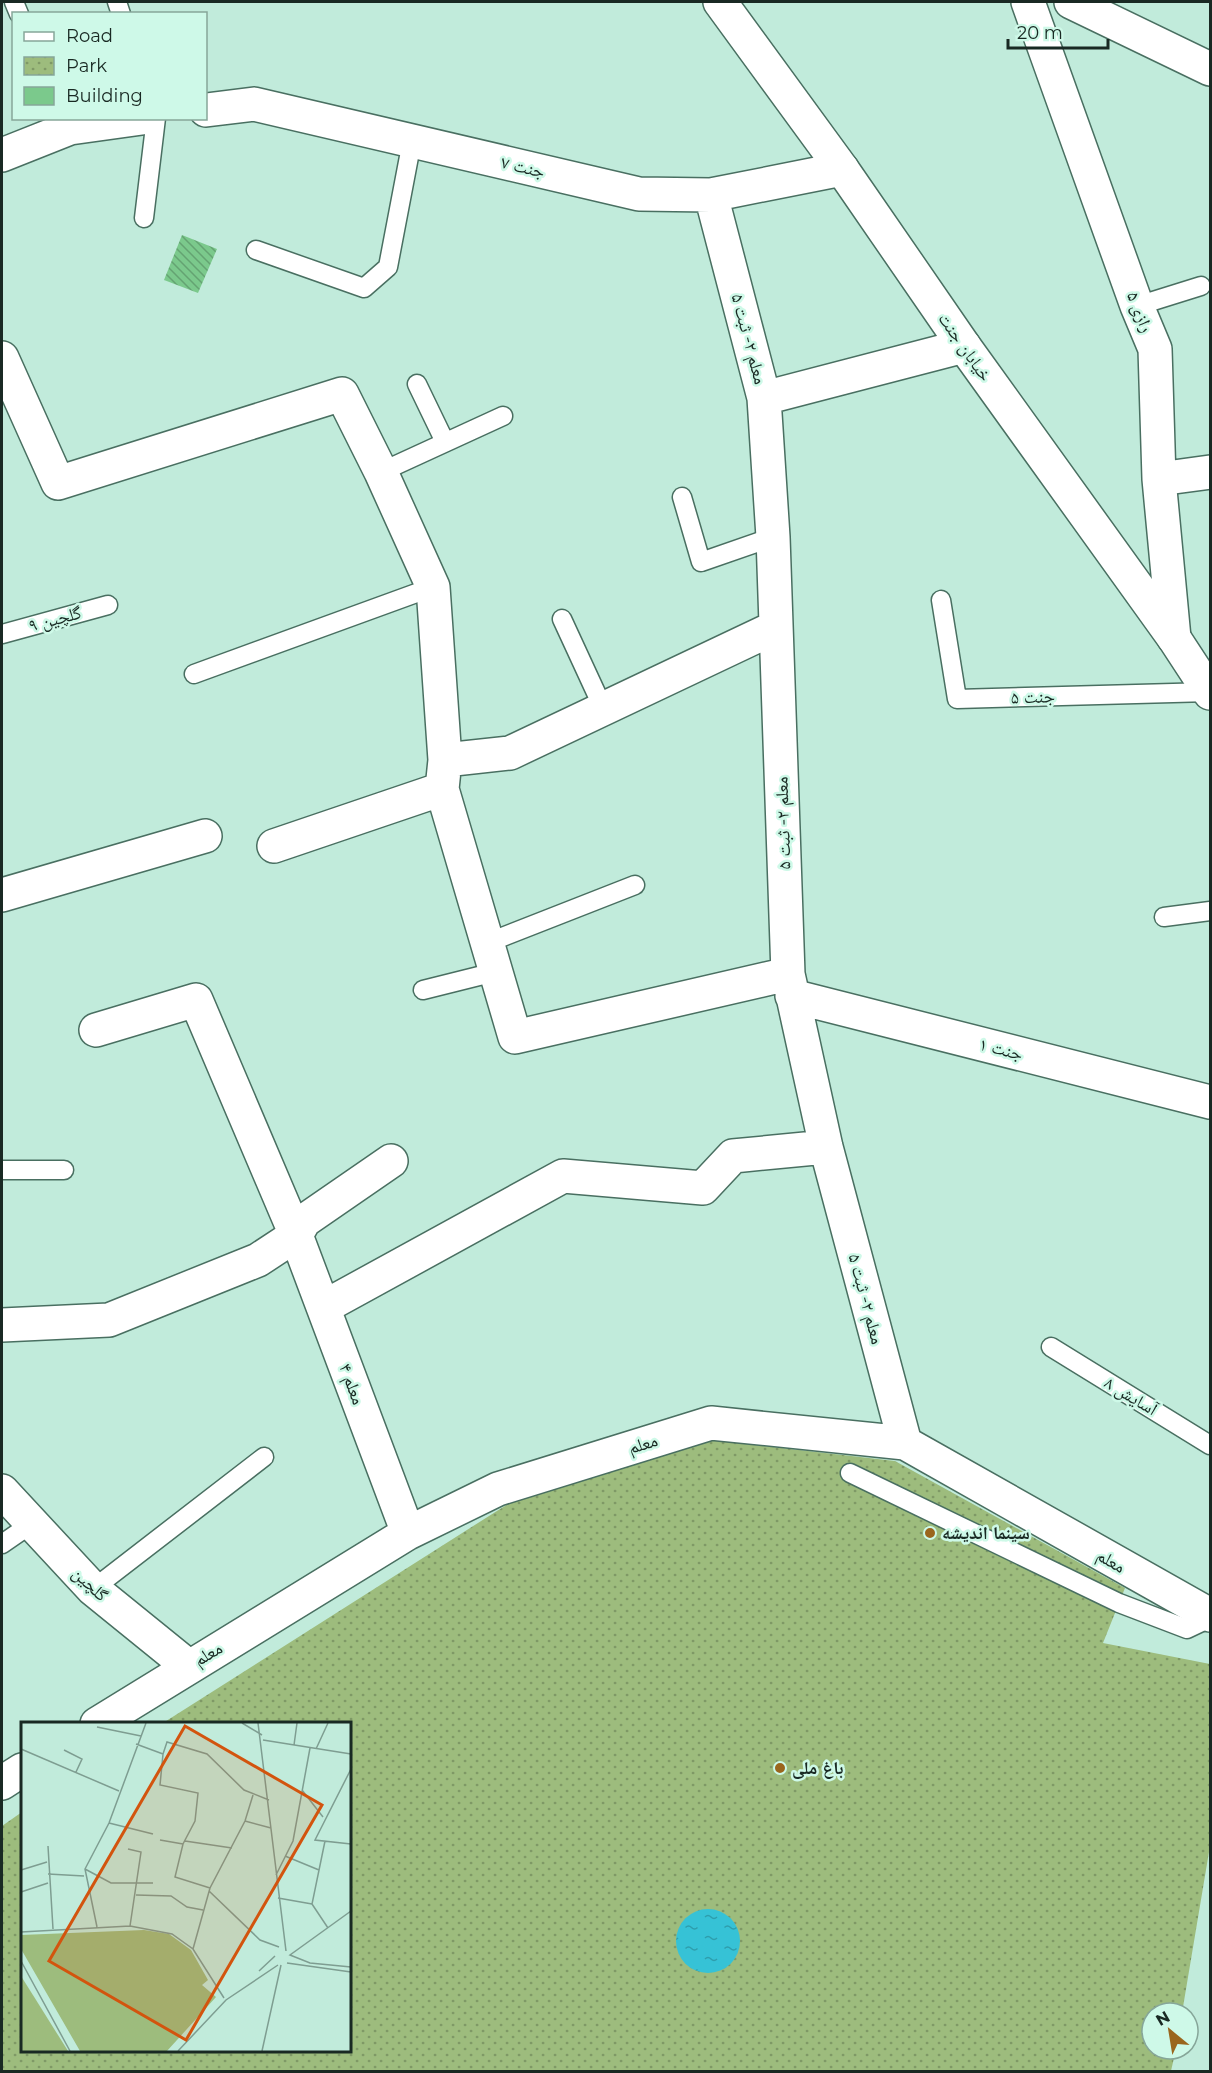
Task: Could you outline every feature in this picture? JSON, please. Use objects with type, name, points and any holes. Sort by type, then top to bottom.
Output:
[{"type":"street","name":"خیابان جنت","points":[[720,2],[842,169],[964,346],[1174,638],[1210,692]]},
{"type":"street","name":"رازی ۵","points":[[1028,2],[1137,306],[1155,349],[1159,479],[1174,638]]},
{"type":"street","points":[[1071,2],[1210,69]]},
{"type":"street","name":"جنت ۷","points":[[207,110],[254,104],[639,194],[711,195],[842,169]]},
{"type":"street","points":[[2,154],[68,123],[112,120]]},
{"type":"street","name":"معلم ۲- ثبت ۵","points":[[711,195],[764,399],[773,537],[790,985],[826,1147],[905,1443]]},
{"type":"street","points":[[764,399],[964,346]]},
{"type":"street","points":[[2,358],[58,483],[342,394],[381,472],[433,587],[443,774],[491,958],[515,1037],[790,985]]},
{"type":"street","points":[[1159,479],[1210,472]]},
{"type":"street","points":[[274,846],[443,774],[510,753],[776,627]]},
{"type":"street","points":[[2,895],[205,836]]},
{"type":"street","name":"جنت ۱","points":[[790,985],[1210,1102]]},
{"type":"street","name":"معلم ۴","points":[[96,1030],[196,1000],[296,1235],[408,1533]]},
{"type":"street","points":[[324,1307],[563,1176],[703,1188],[733,1156],[826,1147]]},
{"type":"street","points":[[2,1325],[109,1320],[258,1260],[296,1235],[304,1221],[391,1161]]},
{"type":"street","name":"معلم","points":[[100,1722],[408,1533],[498,1489],[711,1423],[905,1443],[1210,1617]]},
{"type":"street","name":"گلچین","points":[[2,1491],[93,1589],[188,1666]]},
{"type":"street","points":[[2,1783],[21,1771]]},
{"type":"lane","points":[[144,218],[156,120]]},
{"type":"lane","points":[[256,250],[364,288],[388,267],[412,141]]},
{"type":"lane","points":[[1137,306],[1201,286]]},
{"type":"lane","points":[[417,384],[445,442]]},
{"type":"lane","points":[[381,472],[503,416]]},
{"type":"lane","points":[[682,497],[701,562],[773,537]]},
{"type":"lane","points":[[194,674],[433,587]]},
{"type":"lane","name":"جنت ۵","points":[[941,600],[957,699],[1210,692]]},
{"type":"lane","name":"گلچین ۹","points":[[2,634],[108,605]]},
{"type":"lane","points":[[562,619],[604,710]]},
{"type":"lane","points":[[423,990],[634,885]]},
{"type":"lane","points":[[1164,917],[1210,911]]},
{"type":"lane","points":[[2,1170],[64,1170]]},
{"type":"lane","name":"آسایش ۸","points":[[1051,1347],[1210,1444]]},
{"type":"lane","points":[[93,1589],[264,1457]]},
{"type":"lane","points":[[850,1473],[1119,1603],[1187,1629],[1210,1617]]},
{"type":"lane","points":[[2,1545],[31,1524]]},
{"type":"green space","name":"باغ ملی","points":[[695,1438],[895,1461],[1125,1588],[1103,1643],[1210,1664],[1210,1846],[1184,2001],[1140,2001],[1140,2061],[1173,2061],[1171,2071],[2,2072],[2,1826],[21,1813],[21,2052],[351,2052],[351,1722],[165,1722],[511,1502]]},
{"type":"water","points":[[702,1909],[714,1909],[731,1918],[738,1929],[740,1941],[738,1953],[731,1964],[714,1973],[702,1973],[690,1968],[681,1959],[676,1947],[676,1935],[681,1923],[690,1914]]},
{"type":"building","points":[[182,235],[217,249],[198,293],[164,280]]},
{"type":"place","name":"سینما اندیشه","points":[[930,1533]]},
{"type":"place","name":"باغ ملی","points":[[780,1768]]}]
